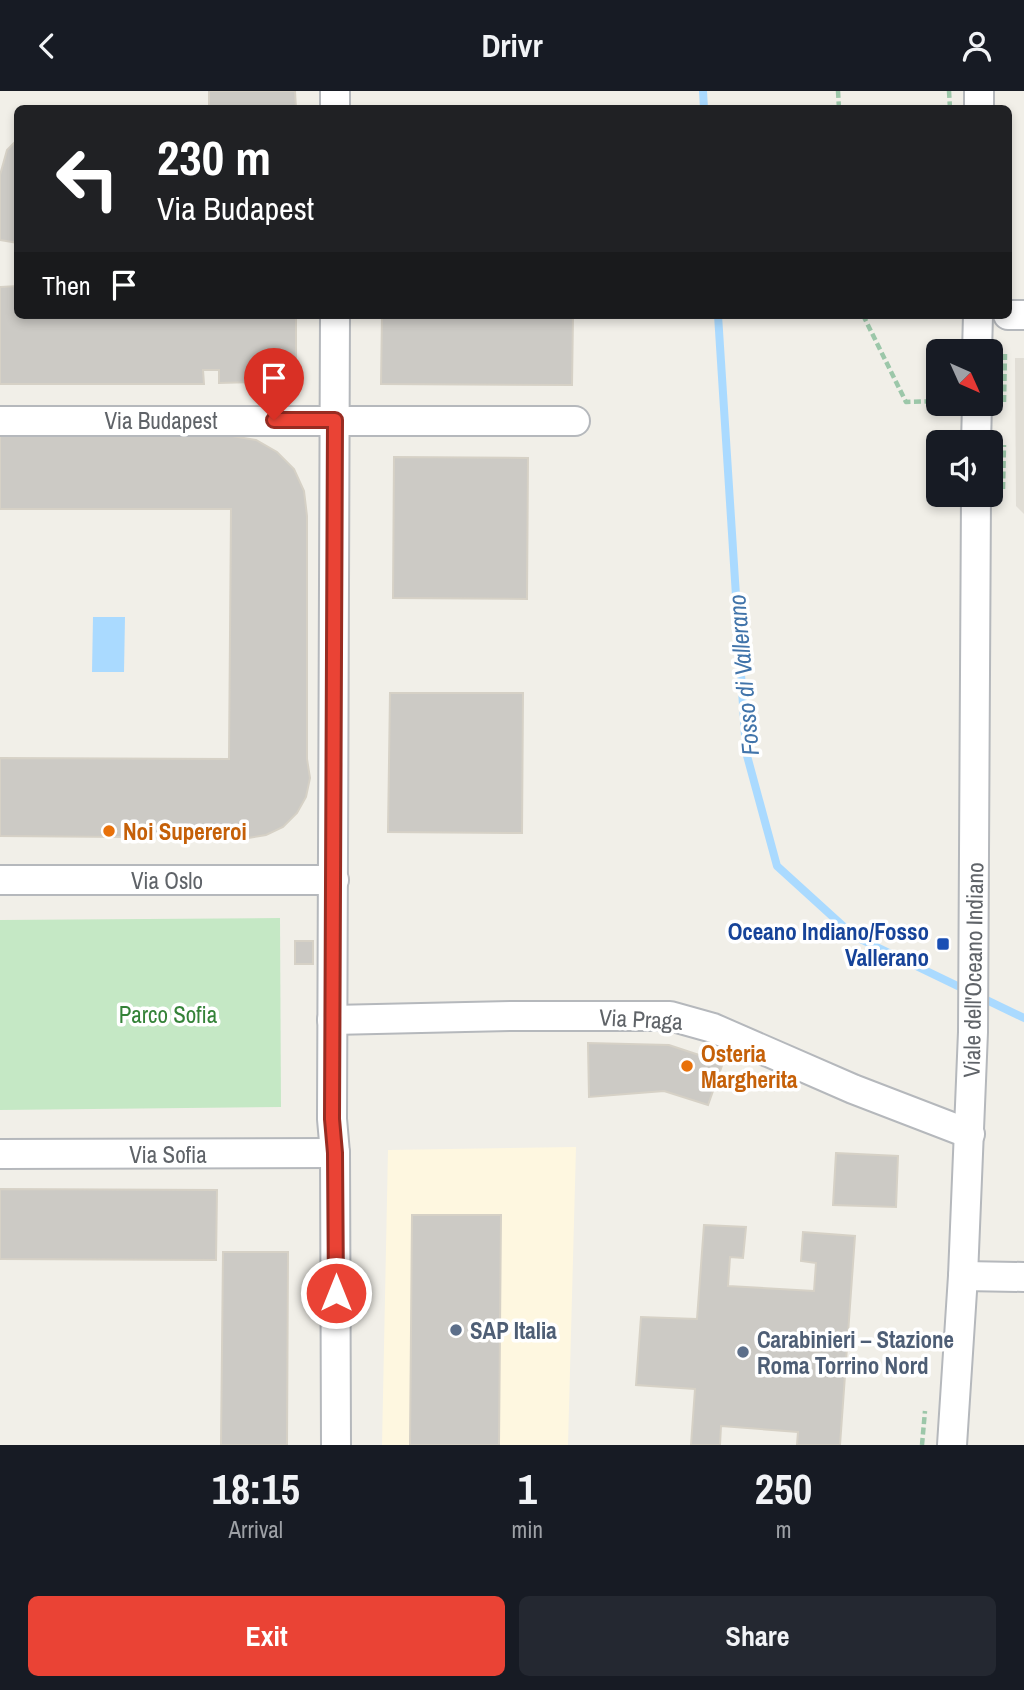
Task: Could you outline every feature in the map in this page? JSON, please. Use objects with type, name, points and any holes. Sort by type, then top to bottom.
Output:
[{"type":"street","points":[[335,319],[332,1119],[335,1153],[336,1445]]},
{"type":"street","points":[[977,339],[978,319]]},
{"type":"street","name":"Via Budapest","points":[[0,421],[575,421]]},
{"type":"street","name":"Viale dell'Oceano Indiano","points":[[952,1445],[963,1276],[973,1032],[976,507]]},
{"type":"street","name":"Via Oslo","points":[[0,880],[334,880]]},
{"type":"street","name":"Via Praga","points":[[332,1020],[670,1016],[713,1028],[853,1089],[970,1134]]},
{"type":"street","name":"Via Sofia","points":[[0,1154],[335,1153]]},
{"type":"street","points":[[963,1276],[1024,1277]]},
{"type":"path","points":[[865,319],[906,402],[926,401]]},
{"type":"shaded area","points":[[1015,358],[1024,358],[1024,514],[1016,506]]},
{"type":"shaded area","points":[[576,1147],[568,1445],[382,1445],[388,1150]]},
{"type":"green space","name":"Parco Sofia","points":[[280,918],[281,1107],[0,1110],[0,920]]},
{"type":"water","points":[[93,617],[125,617],[124,672],[92,672]]},
{"type":"building","points":[[209,91],[295,91],[296,105],[209,105]]},
{"type":"building","points":[[14,143],[14,242],[0,240],[0,175],[7,150]]},
{"type":"building","points":[[14,286],[14,319],[296,319],[296,381],[219,383],[219,370],[203,370],[204,384],[0,384],[0,287]]},
{"type":"building","points":[[382,319],[573,319],[572,385],[381,384]]},
{"type":"building","points":[[0,435],[232,436],[256,440],[277,452],[294,469],[304,491],[307,516],[307,759],[310,778],[306,797],[297,813],[283,827],[266,835],[248,838],[0,836],[0,758],[229,759],[231,509],[0,509]]},
{"type":"building","points":[[394,457],[528,458],[527,599],[393,598]]},
{"type":"building","points":[[390,693],[523,693],[522,833],[388,832]]},
{"type":"building","points":[[295,941],[313,941],[313,964],[295,964]]},
{"type":"building","points":[[588,1043],[669,1045],[723,1063],[708,1105],[664,1091],[589,1097]]},
{"type":"building","points":[[836,1153],[898,1156],[896,1207],[833,1205]]},
{"type":"building","points":[[0,1189],[217,1190],[216,1260],[0,1259]]},
{"type":"building","name":"SAP Italia","points":[[412,1215],[501,1215],[499,1445],[410,1445]]},
{"type":"building","name":"Carabinieri – Stazione Roma Torrino Nord","points":[[704,1225],[746,1227],[743,1258],[730,1257],[728,1286],[814,1291],[816,1263],[801,1261],[803,1232],[855,1236],[840,1445],[797,1445],[798,1432],[721,1426],[720,1445],[691,1445],[695,1389],[636,1385],[641,1317],[697,1319]]},
{"type":"building","points":[[223,1252],[288,1252],[287,1445],[221,1445]]},
{"type":"waterway","name":"Fosso di Vallerano","points":[[703,91],[704,105]]},
{"type":"waterway","name":"Fosso di Vallerano","points":[[718,319],[746,752],[777,866],[854,936],[1024,1018]]},
{"type":"place","name":"Noi Supereroi","points":[[109,831]]},
{"type":"place","name":"Oceano Indiano/Fosso Vallerano","points":[[943,944]]},
{"type":"place","name":"Osteria Margherita","points":[[687,1066]]},
{"type":"place","name":"SAP Italia","points":[[456,1330]]},
{"type":"place","name":"Carabinieri – Stazione Roma Torrino Nord","points":[[743,1352]]},
{"type":"route","points":[[274,420],[335,420],[332,1119],[335,1153],[336,1293]]}]
